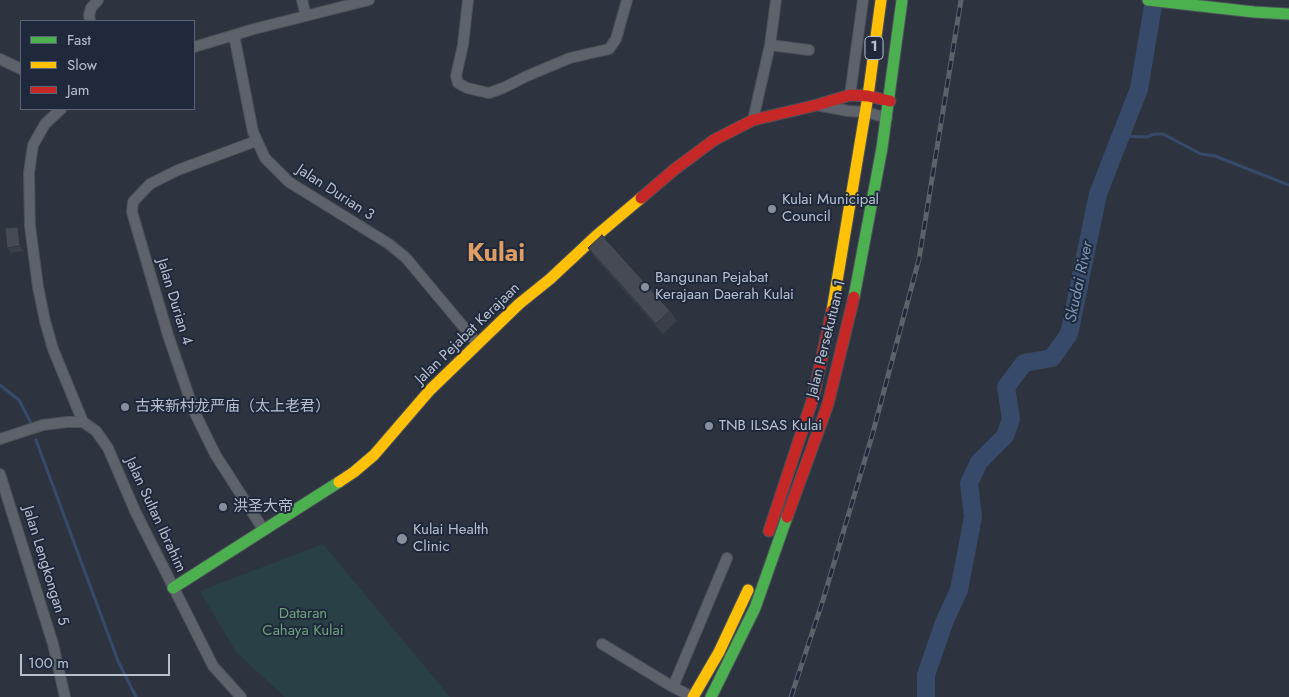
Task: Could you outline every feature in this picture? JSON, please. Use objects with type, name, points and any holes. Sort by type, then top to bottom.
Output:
[{"type":"main road","name":"Jalan Persekutuan 1","points":[[765,543],[813,398],[834,302],[866,112],[880,0]]},
{"type":"main road","points":[[1148,0],[1262,13],[1289,14]]},
{"type":"main road","name":"Jalan Persekutuan 1","points":[[711,697],[755,608],[828,404],[852,308],[890,101],[903,2]]},
{"type":"main road","name":"Jalan Pejabat Kerajaan","points":[[173,588],[354,472],[374,455],[430,390],[523,301],[675,169],[714,140],[753,120],[850,96],[868,96],[890,101]]},
{"type":"main road","points":[[693,697],[719,652],[746,597],[752,579]]},
{"type":"street","points":[[90,20],[91,8],[98,0]]},
{"type":"street","points":[[302,0],[306,16]]},
{"type":"street","points":[[195,47],[254,29],[369,0]]},
{"type":"street","points":[[468,0],[456,76],[458,83],[466,88],[489,93],[570,58],[609,49],[616,39],[627,0]]},
{"type":"street","points":[[753,120],[770,45],[776,0]]},
{"type":"street","points":[[850,96],[863,0]]},
{"type":"street","name":"Jalan Durian 3","points":[[234,35],[256,141],[265,158],[289,182],[365,231],[389,244],[406,258],[478,344]]},
{"type":"street","points":[[770,45],[809,50]]},
{"type":"street","points":[[0,59],[20,69]]},
{"type":"street","name":"Jalan Pejabat Kerajaan","points":[[817,105],[848,112],[866,112],[887,118]]},
{"type":"street","points":[[0,439],[43,425],[83,422],[53,349],[45,321],[38,287],[29,203],[29,173],[33,145],[45,124],[60,110]]},
{"type":"street","name":"Jalan Durian 4","points":[[256,141],[178,170],[150,184],[133,202],[132,212],[168,335],[194,411],[215,454],[263,529]]},
{"type":"street","name":"Jalan Sultan Ibrahim","points":[[83,422],[96,431],[108,448],[135,511],[213,666],[242,697]]},
{"type":"street","name":"Jalan Lengkongan 5","points":[[0,474],[53,644],[65,697]]},
{"type":"street","points":[[673,687],[726,558]]},
{"type":"street","points":[[602,644],[693,697]]},
{"type":"green space","name":"Dataran Cahaya Kulai","points":[[323,544],[450,697],[285,697],[236,652],[200,591]]},
{"type":"building","points":[[18,227],[20,246],[7,248],[5,228]]},
{"type":"building","points":[[602,235],[670,311],[656,324],[588,248]]},
{"type":"waterway","name":"Skudai River","points":[[926,697],[926,675],[945,620],[959,590],[973,517],[969,483],[979,462],[1005,436],[1011,419],[1006,387],[1024,363],[1052,358],[1069,334],[1098,194],[1139,89],[1154,0]]},
{"type":"waterway","points":[[1121,136],[1147,137],[1154,134],[1163,134],[1201,154],[1215,156],[1289,185]]},
{"type":"waterway","points":[[0,385],[19,400],[31,423]]},
{"type":"waterway","points":[[36,440],[118,661],[136,697]]},
{"type":"railway","points":[[791,697],[823,600],[872,436],[919,259],[961,0]]},
{"type":"traffic: fast","points":[[854,297],[882,148],[902,0]]},
{"type":"traffic: fast","points":[[1148,0],[1289,14]]},
{"type":"traffic: fast","points":[[173,588],[339,482]]},
{"type":"traffic: fast","points":[[711,697],[755,608],[787,517]]},
{"type":"traffic: slow","points":[[832,311],[868,96],[881,0]]},
{"type":"traffic: slow","points":[[339,482],[374,455],[430,390],[519,304],[641,198]]},
{"type":"traffic: slow","points":[[693,697],[719,652],[748,590]]},
{"type":"traffic: jam","points":[[641,198],[675,169],[714,140],[753,120],[850,95],[868,96],[890,101]]},
{"type":"traffic: jam","points":[[787,517],[828,404],[854,297]]},
{"type":"traffic: jam","points":[[769,531],[813,398],[832,311]]},
{"type":"place","name":"Kulai Municipal Council","points":[[772,209]]},
{"type":"place","name":"Bangunan Pejabat Kerajaan Daerah Kulai","points":[[645,287]]},
{"type":"place","name":"古来新村龙严庙（太上老君）","points":[[125,407]]},
{"type":"place","name":"TNB ILSAS Kulai","points":[[709,426]]},
{"type":"place","name":"洪圣大帝","points":[[223,507]]},
{"type":"place","name":"Kulai Health Clinic","points":[[402,539]]},
{"type":"district","name":"Kulai","points":[[496,255]]}]
